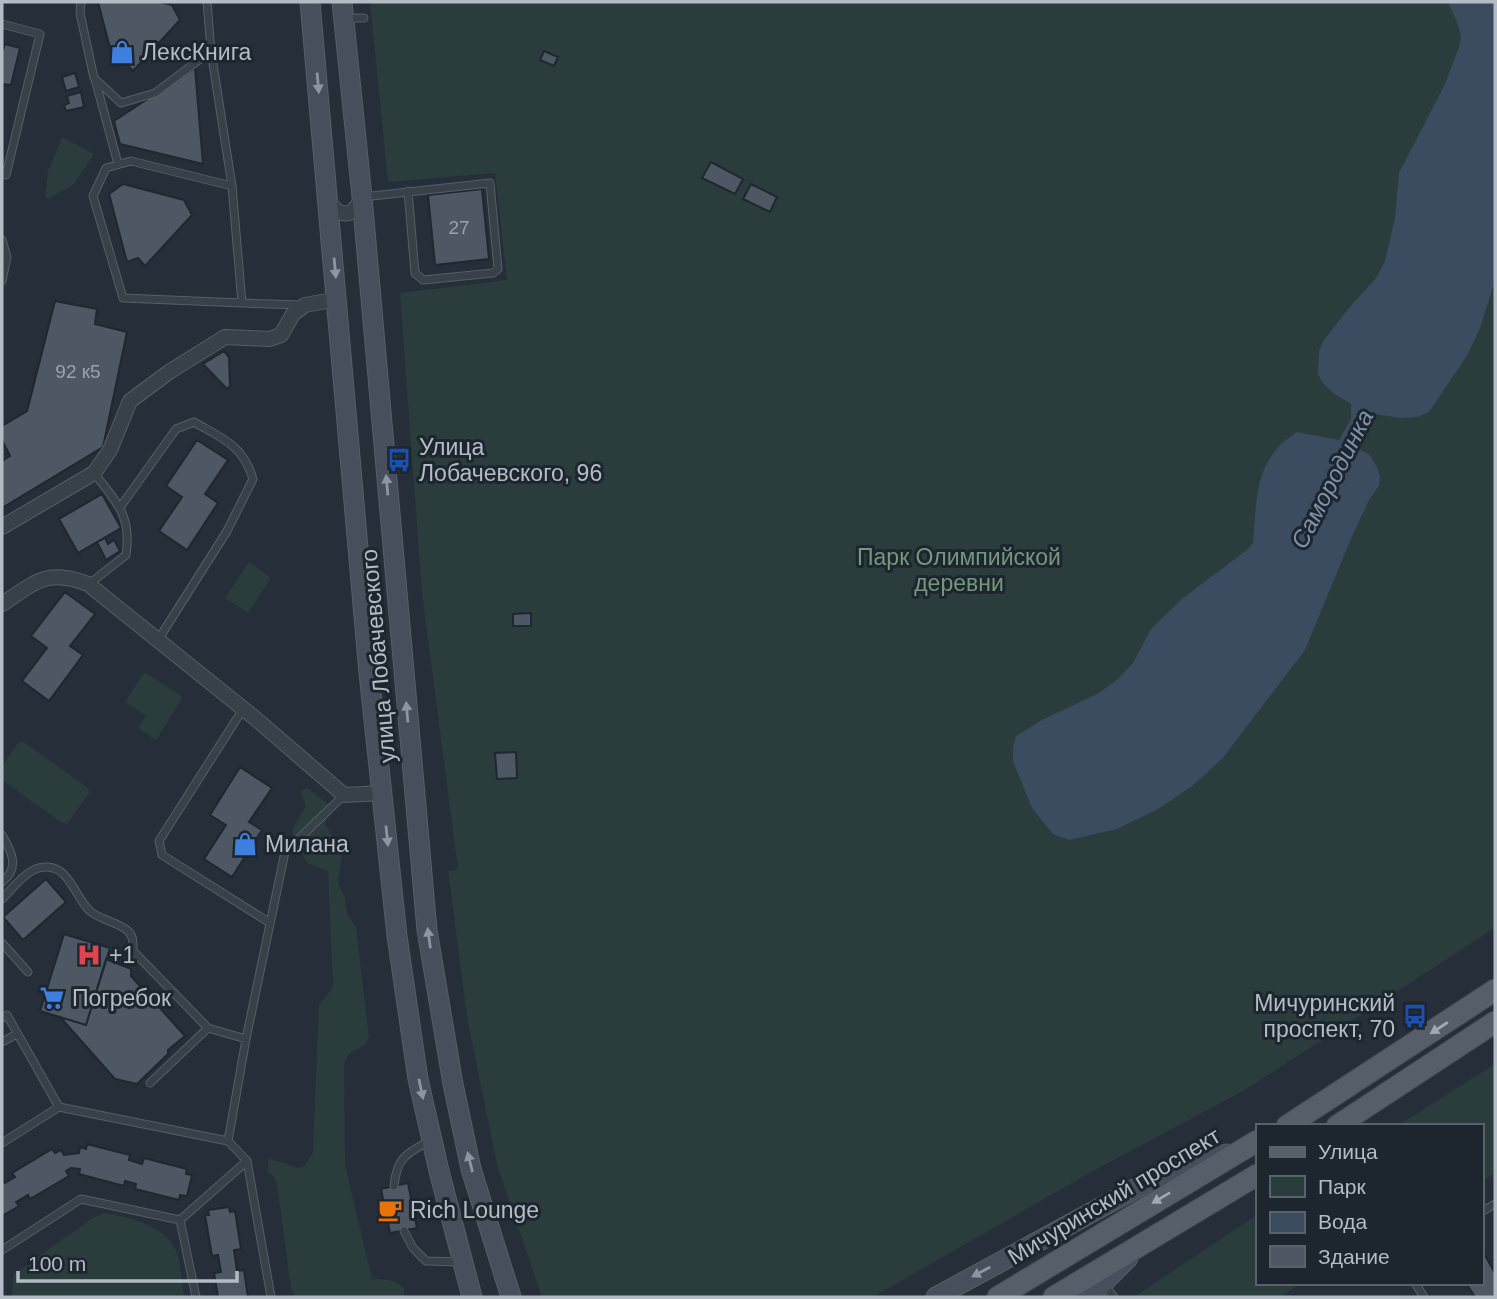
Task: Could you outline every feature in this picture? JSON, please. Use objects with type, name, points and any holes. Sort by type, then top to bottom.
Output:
[{"type":"main road","name":"улица Лобачевского","points":[[310,2],[369,673],[397,936],[418,1079],[472,1297]]},
{"type":"main road","name":"улица Лобачевского","points":[[342,10],[362,197],[428,930],[453,1084],[471,1169],[512,1297]]},
{"type":"main road","points":[[1290,1124],[1495,990]]},
{"type":"main road","points":[[1340,1124],[1495,1022]]},
{"type":"main road","points":[[936,1297],[1166,1172],[1249,1146]]},
{"type":"main road","name":"Мичуринский проспект","points":[[998,1297],[1249,1146]]},
{"type":"main road","points":[[1054,1297],[1256,1176]]},
{"type":"main road","points":[[1102,1293],[1142,1244]]},
{"type":"street","points":[[328,200],[339,212],[346,214],[353,211],[362,197]]},
{"type":"street","points":[[2,527],[94,473],[110,450],[130,401],[225,337],[270,339],[281,335],[293,314],[306,305],[338,299]]},
{"type":"street","points":[[2,604],[36,581],[54,575],[88,584],[243,709],[344,795],[383,793]]},
{"type":"lane","points":[[81,2],[79,13],[118,164]]},
{"type":"lane","points":[[206,2],[232,186],[242,303]]},
{"type":"lane","points":[[342,10],[364,18]]},
{"type":"lane","points":[[2,24],[40,34],[6,175],[2,174]]},
{"type":"lane","points":[[94,78],[121,103],[155,93],[211,51]]},
{"type":"lane","points":[[232,186],[131,161],[106,168],[93,196],[123,298],[306,305]]},
{"type":"lane","points":[[362,197],[408,191],[491,183],[498,269],[493,273],[423,279],[415,273],[408,191]]},
{"type":"lane","points":[[2,240],[7,257],[2,281]]},
{"type":"lane","points":[[121,506],[176,429],[194,422],[234,445],[248,461],[253,479],[228,531],[158,640]]},
{"type":"lane","points":[[88,584],[126,555],[129,536],[121,506],[94,473]]},
{"type":"lane","points":[[243,709],[159,841],[162,855],[270,923]]},
{"type":"lane","points":[[228,1141],[246,1038],[285,852],[344,795]]},
{"type":"lane","points":[[2,835],[11,851],[14,864],[10,876],[2,882]]},
{"type":"lane","points":[[2,899],[36,869],[46,866],[55,869],[77,891],[88,910],[131,933],[134,940],[133,951],[208,1028],[246,1038]]},
{"type":"lane","points":[[2,943],[28,972]]},
{"type":"lane","points":[[2,1018],[7,1016],[59,1107]]},
{"type":"lane","points":[[150,1083],[208,1028]]},
{"type":"lane","points":[[2,1042],[17,1034]]},
{"type":"lane","points":[[2,1143],[59,1107],[228,1141],[247,1161],[271,1297]]},
{"type":"lane","points":[[394,1186],[404,1155],[432,1140]]},
{"type":"lane","points":[[180,1220],[247,1161]]},
{"type":"lane","points":[[2,1250],[80,1199],[180,1220]]},
{"type":"lane","points":[[180,1220],[196,1297]]},
{"type":"lane","points":[[404,1231],[413,1248],[426,1261],[463,1262]]},
{"type":"green space","name":"Парк Олимпийской деревни","points":[[370,2],[1495,2],[1495,928],[1245,1090],[1093,1171],[873,1297],[542,1297],[497,1165],[467,1017],[448,871],[458,869],[422,594],[400,293],[507,280],[495,173],[388,182]]},
{"type":"green space","points":[[62,137],[94,154],[74,184],[48,199],[45,197],[48,171]]},
{"type":"green space","points":[[249,562],[271,578],[248,613],[225,598]]},
{"type":"green space","points":[[144,672],[183,697],[156,740],[138,728],[146,716],[125,702]]},
{"type":"green space","points":[[19,742],[24,742],[87,787],[90,792],[67,824],[2,780],[2,766]]},
{"type":"green space","points":[[307,788],[326,802],[330,810],[325,824],[342,852],[338,883],[345,898],[347,914],[356,927],[369,1038],[365,1045],[349,1055],[344,1065],[345,1165],[372,1279],[397,1283],[404,1288],[404,1297],[295,1297],[291,1289],[277,1184],[268,1172],[268,1158],[298,1168],[305,1166],[313,1152],[319,1004],[333,985],[328,871],[307,863],[292,833],[306,806],[300,791]]},
{"type":"green space","points":[[1495,1064],[1495,1173],[1483,1181],[1483,1124],[1400,1124]]},
{"type":"green space","points":[[104,1213],[144,1223],[170,1241],[179,1260],[184,1297],[12,1297],[13,1275],[91,1219]]},
{"type":"green space","points":[[1256,1216],[1256,1285],[1297,1285],[1281,1297],[1134,1297]]},
{"type":"water","name":"Самородинка","points":[[1448,2],[1495,2],[1495,273],[1480,328],[1468,354],[1429,412],[1418,417],[1399,418],[1376,414],[1368,424],[1359,447],[1369,454],[1377,467],[1379,486],[1369,500],[1350,541],[1305,650],[1222,759],[1192,786],[1158,809],[1117,829],[1069,840],[1053,834],[1032,808],[1013,761],[1016,736],[1042,720],[1099,693],[1118,679],[1133,663],[1151,629],[1183,598],[1247,550],[1253,543],[1260,480],[1273,454],[1283,443],[1297,432],[1339,440],[1351,419],[1351,404],[1333,393],[1318,374],[1319,351],[1324,340],[1376,278],[1385,261],[1395,218],[1399,173],[1445,84],[1459,47],[1461,37]]},
{"type":"building","points":[[98,2],[160,2],[172,5],[180,20],[133,71],[126,63],[115,67]]},
{"type":"building","points":[[5,44],[20,48],[11,85],[3,84],[2,90],[2,52]]},
{"type":"building","points":[[544,51],[558,57],[554,66],[540,60]]},
{"type":"building","points":[[195,68],[203,164],[120,144],[114,121]]},
{"type":"building","points":[[75,73],[79,87],[66,91],[62,77]]},
{"type":"building","points":[[81,92],[84,107],[66,111],[64,105],[69,103],[67,96]]},
{"type":"building","points":[[711,162],[743,179],[735,194],[702,178]]},
{"type":"building","points":[[123,184],[184,200],[192,215],[145,266],[138,258],[127,262],[109,194]]},
{"type":"building","points":[[751,184],[777,197],[770,212],[743,199]]},
{"type":"building","points":[[482,189],[489,259],[435,265],[428,195]]},
{"type":"building","points":[[55,301],[97,309],[95,324],[127,332],[103,447],[2,508],[2,461],[10,456],[2,440],[2,426],[27,411]]},
{"type":"building","points":[[224,351],[229,357],[230,386],[227,389],[203,364]]},
{"type":"building","points":[[197,440],[228,460],[205,494],[218,503],[187,550],[159,531],[182,497],[166,486]]},
{"type":"building","points":[[102,494],[121,528],[78,553],[59,519]]},
{"type":"building","points":[[105,538],[108,544],[114,540],[120,551],[106,560],[97,542]]},
{"type":"building","points":[[65,592],[95,614],[70,646],[83,655],[49,701],[22,681],[47,648],[31,636]]},
{"type":"building","points":[[531,613],[531,626],[513,626],[513,614]]},
{"type":"building","points":[[516,752],[517,778],[497,779],[495,753]]},
{"type":"building","points":[[240,767],[272,788],[249,822],[262,830],[232,877],[204,859],[226,825],[210,815]]},
{"type":"building","points":[[46,879],[66,902],[23,940],[3,917]]},
{"type":"building","points":[[64,934],[110,948],[86,1025],[40,1011]]},
{"type":"building","points":[[106,959],[131,969],[131,976],[185,1036],[168,1050],[168,1054],[137,1084],[115,1079],[60,1017],[86,1025]]},
{"type":"building","points":[[87,1144],[130,1155],[129,1160],[142,1164],[144,1158],[187,1169],[186,1174],[192,1175],[187,1196],[180,1195],[179,1200],[135,1189],[136,1184],[125,1181],[124,1186],[79,1174],[80,1169],[71,1168],[66,1171],[69,1176],[30,1199],[28,1195],[16,1202],[19,1206],[2,1216],[2,1180],[5,1183],[15,1177],[12,1173],[52,1149],[55,1153],[61,1150],[64,1155],[79,1153],[80,1147],[86,1149]]},
{"type":"building","points":[[408,1183],[417,1228],[390,1233],[381,1189]]},
{"type":"building","points":[[229,1207],[230,1212],[235,1211],[241,1249],[234,1250],[237,1271],[244,1270],[248,1297],[218,1297],[214,1273],[221,1272],[218,1255],[212,1256],[205,1215],[209,1215],[208,1210]]},
{"type":"building","points":[[1483,1252],[1495,1273],[1495,1297],[1475,1297],[1467,1285],[1483,1285]]},
{"type":"place","name":"ЛексКнига","points":[[122,52]]},
{"type":"place","name":"Улица Лобачевского, 96","points":[[399,460]]},
{"type":"place","name":"Милана","points":[[245,844]]},
{"type":"place","name":"+1","points":[[89,955]]},
{"type":"place","name":"Погребок","points":[[52,998]]},
{"type":"place","name":"Мичуринский проспект, 70","points":[[1415,1016]]},
{"type":"place","name":"Rich Lounge","points":[[390,1210]]}]
